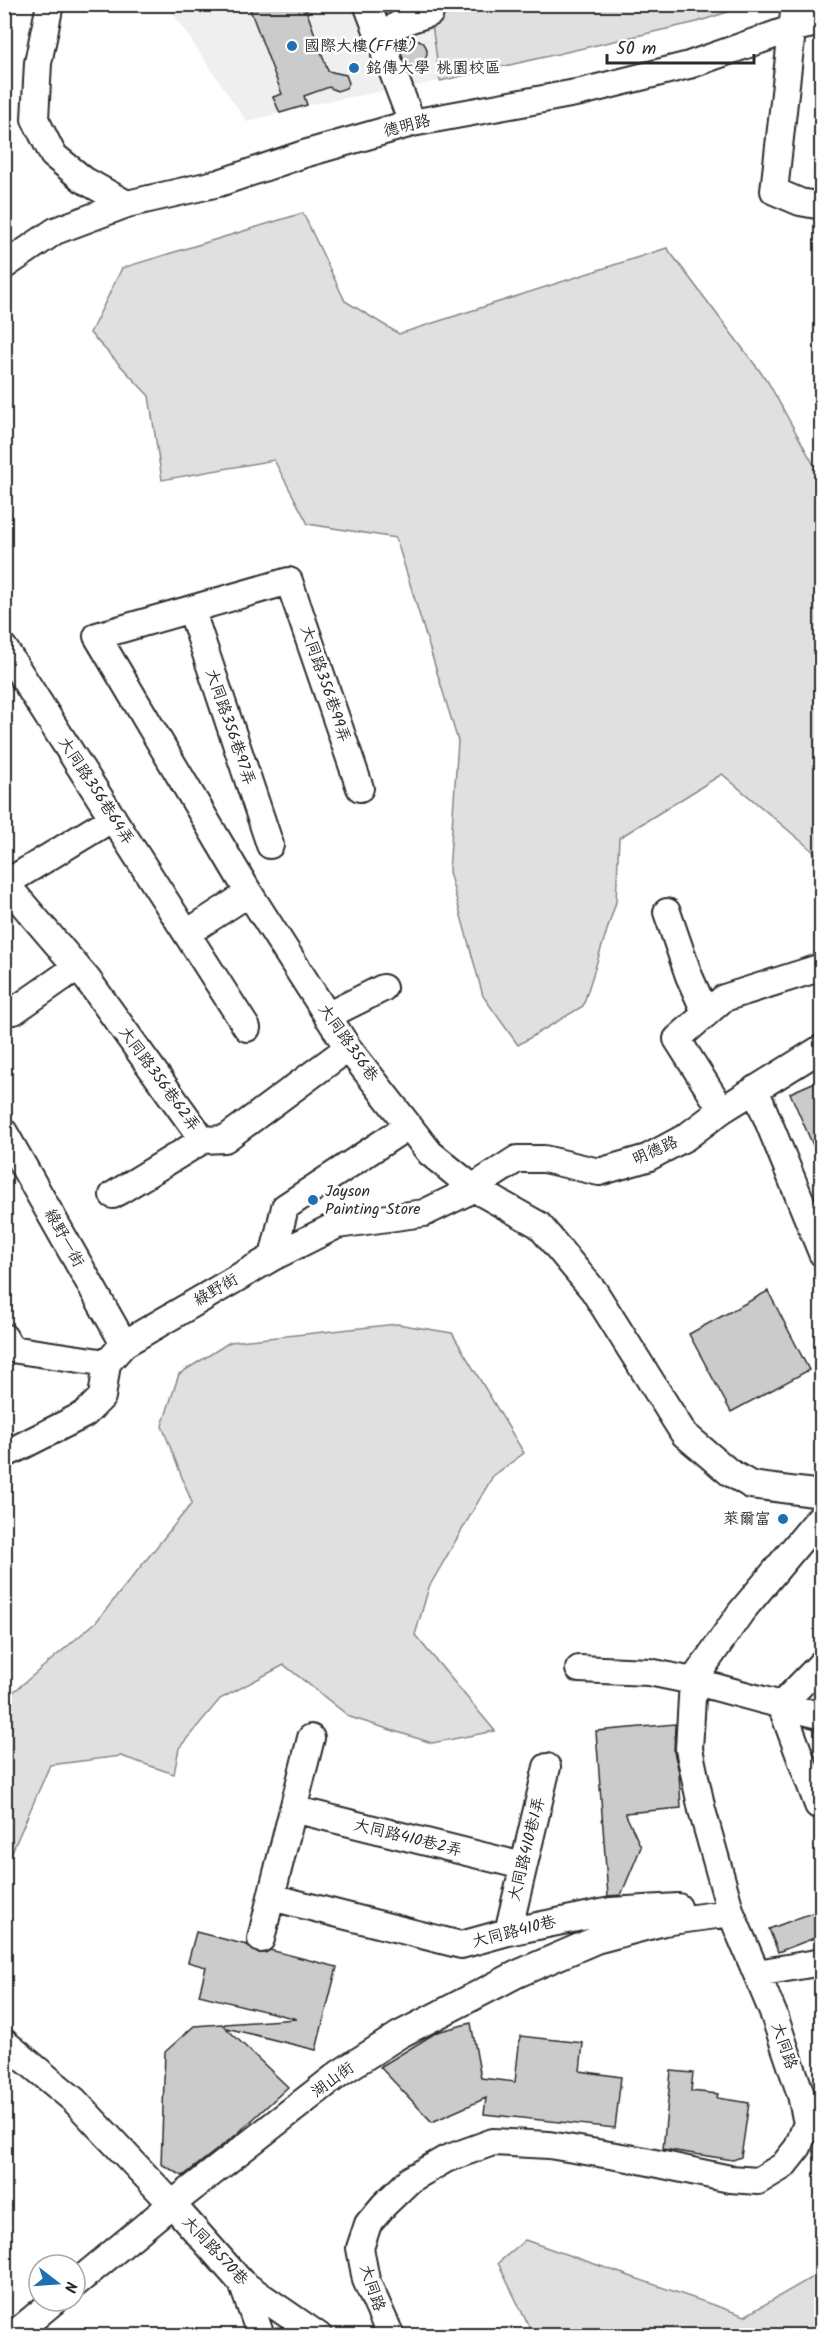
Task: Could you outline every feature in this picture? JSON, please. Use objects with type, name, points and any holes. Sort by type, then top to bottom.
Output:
[{"type":"street","points":[[50,4],[38,63],[34,119],[53,155],[84,180],[127,204]]},
{"type":"street","points":[[366,4],[412,123]]},
{"type":"street","points":[[385,55],[386,42],[391,30],[401,22],[430,13]]},
{"type":"street","points":[[795,16],[774,191],[800,202],[822,206]]},
{"type":"street","name":"德明路","points":[[4,266],[55,231],[127,204],[219,183],[304,154],[412,123],[581,92],[689,65],[795,16],[822,22]]},
{"type":"street","name":"大同路356巷","points":[[289,580],[97,636],[249,893],[327,1016],[348,1048],[430,1153],[473,1188],[539,1225],[594,1291],[684,1434],[729,1472],[751,1485],[822,1494]]},
{"type":"street","name":"大同路356巷99弄","points":[[289,580],[360,788]]},
{"type":"street","name":"大同路356巷97弄","points":[[191,609],[270,845]]},
{"type":"street","name":"大同路356巷64弄","points":[[4,648],[247,1028]]},
{"type":"street","points":[[5,882],[113,818]]},
{"type":"street","name":"大同路356巷62弄","points":[[5,882],[77,967],[203,1140],[225,1139],[348,1048]]},
{"type":"street","points":[[187,933],[249,893]]},
{"type":"street","points":[[667,912],[689,976],[706,1014]]},
{"type":"street","points":[[14,1011],[77,967]]},
{"type":"street","points":[[722,1110],[677,1039],[724,998],[819,968],[822,970]]},
{"type":"street","points":[[327,1016],[383,988]]},
{"type":"street","name":"明德路","points":[[473,1188],[517,1159],[544,1159],[599,1172],[647,1158],[686,1137],[722,1110],[822,1048]]},
{"type":"street","points":[[755,1089],[822,1252]]},
{"type":"street","points":[[273,1257],[285,1207],[408,1126]]},
{"type":"street","name":"綠野一街","points":[[4,1132],[124,1344]]},
{"type":"street","points":[[113,1195],[203,1140]]},
{"type":"street","name":"綠野街","points":[[107,1363],[124,1344],[273,1257],[337,1225],[423,1213],[473,1188]]},
{"type":"street","points":[[4,1337],[11,1349],[107,1363],[102,1397],[85,1414],[4,1455]]},
{"type":"street","points":[[693,1681],[741,1612],[822,1515]]},
{"type":"street","points":[[781,1705],[822,1663]]},
{"type":"street","points":[[579,1669],[649,1672],[693,1681],[822,1716]]},
{"type":"street","name":"大同路","points":[[391,2336],[366,2280],[360,2248],[368,2224],[384,2205],[411,2179],[446,2159],[493,2142],[549,2145],[640,2160],[730,2179],[758,2181],[783,2166],[798,2147],[807,2123],[801,2095],[758,1973],[732,1913],[702,1810],[689,1749],[693,1681]]},
{"type":"street","points":[[781,1705],[818,1805]]},
{"type":"street","points":[[261,1939],[311,1738]]},
{"type":"street","name":"大同路410巷1弄","points":[[508,1932],[547,1767]]},
{"type":"street","name":"大同路410巷2弄","points":[[293,1809],[523,1866]]},
{"type":"street","name":"大同路410巷","points":[[271,1897],[461,1945],[508,1932],[611,1911],[686,1907],[732,1913]]},
{"type":"street","name":"湖山街","points":[[87,2274],[172,2204],[340,2073],[399,2035],[518,1974],[596,1940],[664,1922],[732,1913]]},
{"type":"street","points":[[758,1973],[822,1962]]},
{"type":"street","points":[[4,2042],[74,2100],[172,2204]]},
{"type":"street","name":"大同路570巷","points":[[172,2204],[242,2283],[319,2336]]},
{"type":"street","points":[[242,2283],[261,2336]]},
{"type":"street","points":[[12,2336],[40,2313]]},
{"type":"shaded area","name":"銘傳大學 桃園校區","points":[[167,5],[749,5],[697,22],[440,81],[307,105],[247,122]]},
{"type":"shaded area","points":[[436,5],[749,5],[697,22],[440,81],[432,24]]},
{"type":"shaded area","points":[[303,213],[345,301],[399,334],[667,248],[768,382],[821,478],[821,858],[722,774],[619,838],[616,902],[583,1006],[518,1045],[483,996],[449,872],[458,741],[396,538],[308,524],[274,460],[162,480],[149,396],[90,333],[122,268]]},
{"type":"shaded area","points":[[397,1324],[452,1333],[524,1453],[493,1476],[429,1587],[415,1635],[495,1731],[432,1743],[350,1717],[284,1665],[220,1699],[179,1748],[174,1774],[121,1756],[50,1765],[5,1868],[5,1699],[96,1622],[192,1503],[162,1426],[179,1374],[230,1342]]},
{"type":"shaded area","points":[[525,2240],[745,2316],[821,2272],[821,2335],[533,2335],[498,2263]]},
{"type":"building","name":"國際大樓(FF樓)","points":[[248,4],[304,4],[328,71],[346,75],[349,83],[346,88],[337,91],[329,87],[304,96],[307,105],[280,113],[273,97],[282,94]]},
{"type":"building","points":[[414,39],[423,43],[427,52],[423,61],[414,65],[405,61],[401,52],[405,43]]},
{"type":"building","points":[[822,1079],[822,1166],[790,1093]]},
{"type":"building","points":[[768,1291],[809,1370],[731,1412],[689,1334]]},
{"type":"building","points":[[675,1724],[674,1752],[679,1772],[681,1808],[625,1813],[641,1847],[621,1895],[608,1896],[596,1731]]},
{"type":"building","points":[[822,1909],[822,1935],[778,1952],[769,1929]]},
{"type":"building","points":[[196,1932],[247,1945],[257,1953],[270,1950],[337,1967],[316,2050],[226,2028],[288,2087],[237,2134],[183,2176],[161,2164],[165,2052],[194,2026],[222,2024],[224,2026],[225,2024],[297,2019],[199,1995],[206,1967],[188,1962]]},
{"type":"building","points":[[471,2023],[481,2078],[515,2082],[520,2036],[583,2043],[580,2071],[621,2077],[615,2128],[484,2114],[486,2098],[432,2122],[380,2067],[437,2032]]},
{"type":"building","points":[[671,2071],[693,2073],[691,2091],[718,2094],[717,2098],[749,2103],[741,2157],[733,2160],[663,2149]]},
{"type":"place","name":"國際大樓(FF樓)","points":[[292,46]]},
{"type":"place","name":"銘傳大學 桃園校區","points":[[354,68]]},
{"type":"place","name":"Jayson Painting Store","points":[[313,1200]]},
{"type":"place","name":"萊爾富","points":[[783,1519]]}]
